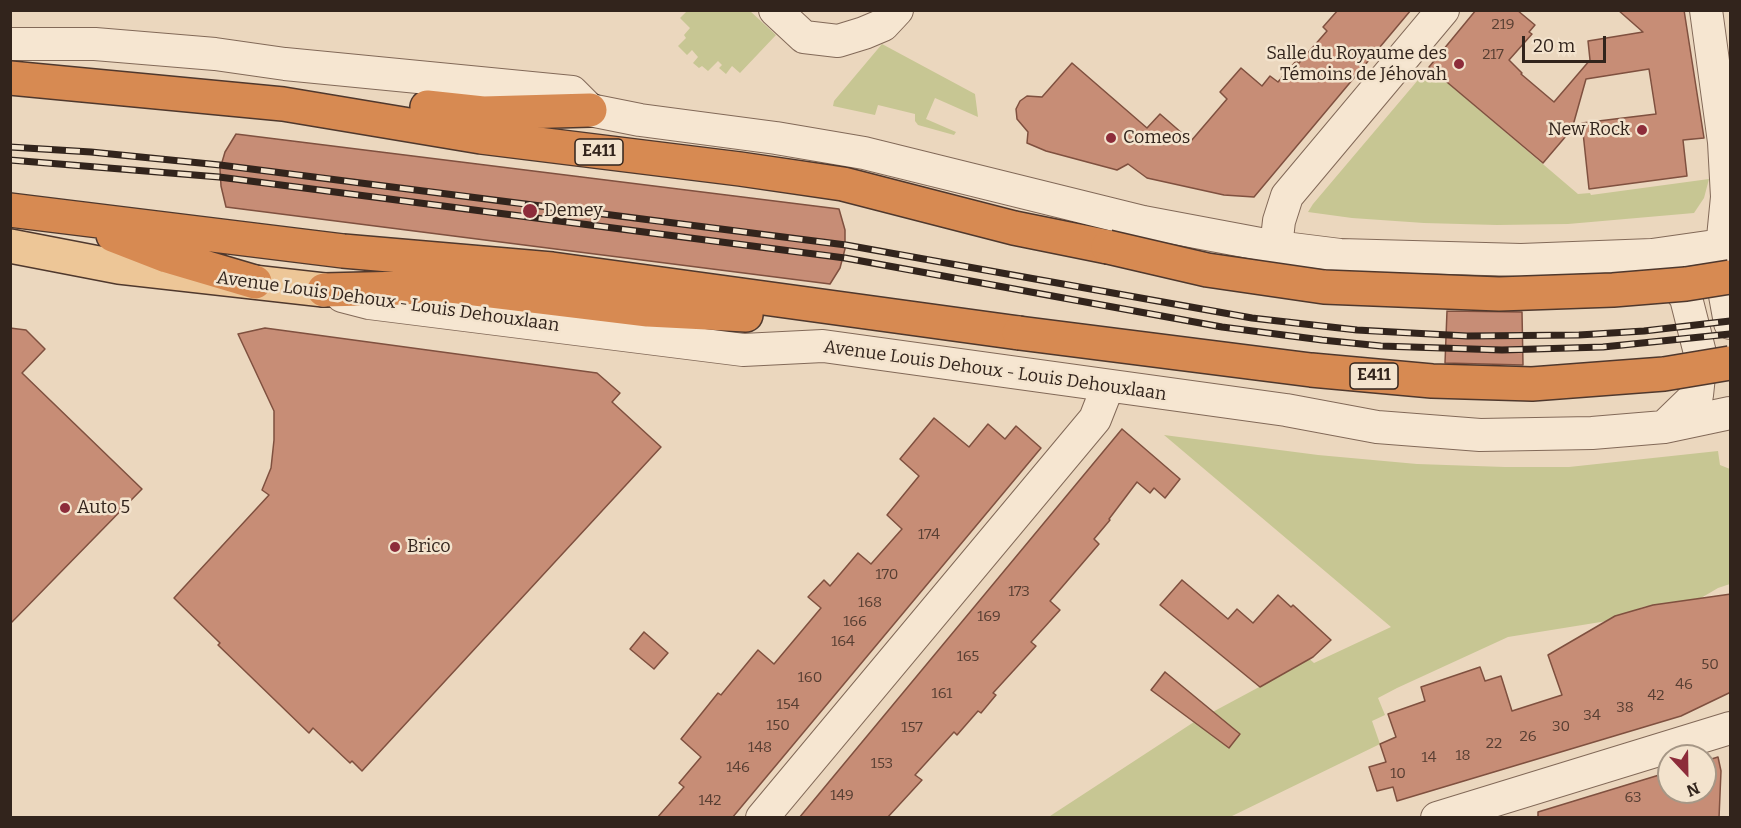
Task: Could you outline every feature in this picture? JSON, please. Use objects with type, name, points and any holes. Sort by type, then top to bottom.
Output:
[{"type":"highway","points":[[10,78],[86,85]]},
{"type":"highway","name":"E411","points":[[10,89],[86,85],[284,104],[481,137],[843,184],[1014,228],[1207,270],[1324,287],[1499,294],[1613,290],[1686,284],[1731,277]]},
{"type":"highway","points":[[284,104],[390,104],[483,113],[590,110]]},
{"type":"highway","name":"E411","points":[[10,210],[343,251],[552,269],[1019,333],[1311,370],[1432,381],[1532,384],[1664,374],[1731,363]]},
{"type":"highway","points":[[64,217],[167,256],[255,282]]},
{"type":"highway","points":[[324,290],[406,288],[434,284],[648,310],[739,316],[817,306]]},
{"type":"main road","name":"Avenue Louis Dehoux - Louis Dehouxlaan","points":[[10,246],[119,267],[324,290]]},
{"type":"street","points":[[775,10],[804,37],[838,41],[883,25],[897,10]]},
{"type":"street","points":[[1276,247],[1279,221],[1287,196],[1443,10]]},
{"type":"street","points":[[1706,10],[1724,142],[1727,197],[1726,248],[1720,268],[1731,323]]},
{"type":"street","points":[[1729,10],[1725,55],[1731,98]]},
{"type":"street","points":[[10,44],[95,44],[215,54],[285,64],[572,92],[590,110],[640,120],[776,138],[864,153],[1143,222],[1276,247],[1340,255],[1510,260],[1652,255],[1726,248]]},
{"type":"street","points":[[1652,255],[1670,274],[1686,298],[1701,357],[1697,395],[1664,427]]},
{"type":"street","name":"Avenue Louis Dehoux - Louis Dehouxlaan","points":[[324,290],[369,303],[743,350],[823,346],[1286,410],[1377,427],[1480,435],[1592,433],[1664,427],[1731,413]]},
{"type":"street","points":[[762,818],[1095,419],[1108,386]]},
{"type":"street","points":[[1437,818],[1731,728]]},
{"type":"shaded area","points":[[687,11],[750,11],[776,35],[740,73],[732,66],[726,74],[719,68],[722,65],[718,61],[708,71],[693,63],[698,57],[692,50],[687,55],[678,46],[686,38],[684,35],[690,28],[680,18]]},
{"type":"shaded area","points":[[882,44],[975,94],[978,117],[935,98],[926,119],[956,132],[954,135],[918,125],[915,121],[915,114],[878,105],[875,115],[833,106],[834,101]]},
{"type":"shaded area","points":[[1429,67],[1578,194],[1590,193],[1591,195],[1709,179],[1704,198],[1694,213],[1568,224],[1424,223],[1352,218],[1308,212]]},
{"type":"shaded area","points":[[1164,435],[1318,455],[1417,464],[1505,467],[1569,467],[1718,451],[1720,465],[1730,469],[1730,584],[1701,598],[1643,607],[1607,621],[1508,637],[1397,688],[1378,698],[1385,715],[1372,721],[1380,744],[1230,817],[1047,818],[1194,722],[1289,671],[1304,654],[1314,663],[1391,627]]},
{"type":"building","points":[[1338,10],[1411,10],[1254,197],[1224,195],[1147,178],[1128,164],[1117,170],[1046,151],[1027,143],[1028,132],[1017,119],[1016,109],[1020,101],[1027,96],[1042,97],[1072,63],[1147,128],[1160,114],[1191,141],[1227,99],[1220,92],[1241,68],[1262,86],[1270,76],[1278,82],[1296,61],[1299,63],[1327,31],[1323,27]]},
{"type":"building","points":[[1476,10],[1517,10],[1535,25],[1529,32],[1532,34],[1509,60],[1521,74],[1554,102],[1590,60],[1588,41],[1643,32],[1618,10],[1684,10],[1704,138],[1683,140],[1687,176],[1589,189],[1582,123],[1656,114],[1649,69],[1586,79],[1572,129],[1543,163],[1429,67]]},
{"type":"building","points":[[236,134],[839,209],[845,230],[845,249],[840,268],[830,284],[226,207],[220,169],[225,152]]},
{"type":"building","points":[[1447,311],[1522,312],[1523,365],[1445,363]]},
{"type":"building","points":[[10,328],[26,330],[45,349],[22,373],[142,489],[10,624]]},
{"type":"building","name":"Brico","points":[[265,328],[597,373],[620,393],[612,402],[661,447],[362,771],[352,761],[350,763],[313,728],[309,733],[218,645],[220,643],[174,598],[269,495],[262,490],[271,468],[274,411],[238,334]]},
{"type":"building","points":[[934,418],[969,447],[988,424],[1005,439],[1016,426],[1041,448],[732,818],[657,818],[684,787],[679,783],[701,757],[681,739],[718,693],[721,695],[758,650],[774,664],[821,608],[808,597],[824,580],[830,586],[858,553],[871,564],[902,529],[887,515],[919,476],[900,459]]},
{"type":"building","points":[[1122,429],[1180,479],[1165,498],[1154,488],[1150,493],[1137,482],[1094,539],[1099,544],[1050,601],[1060,610],[1031,642],[1036,646],[993,693],[996,695],[981,713],[978,711],[957,735],[954,732],[915,775],[922,780],[887,818],[799,818]]},
{"type":"building","points":[[1182,580],[1228,619],[1237,609],[1253,623],[1278,595],[1291,607],[1293,605],[1331,640],[1313,657],[1260,687],[1160,605]]},
{"type":"building","points":[[1731,594],[1731,692],[1681,716],[1397,801],[1393,787],[1377,791],[1369,767],[1386,762],[1380,744],[1396,737],[1388,714],[1425,701],[1421,687],[1480,667],[1485,681],[1501,676],[1512,711],[1562,695],[1548,655],[1615,616],[1653,605]]},
{"type":"building","points":[[644,632],[668,653],[654,669],[630,649]]},
{"type":"building","points":[[1165,672],[1240,734],[1229,748],[1151,690]]},
{"type":"building","points":[[1717,757],[1721,771],[1719,818],[1538,818],[1538,812],[1657,776],[1657,804],[1717,804]]},
{"type":"railway","points":[[10,147],[91,152],[220,165],[846,245],[1252,318],[1357,330],[1467,336],[1579,335],[1644,331],[1730,321]]},
{"type":"railway","points":[[10,160],[219,177],[845,258],[1222,327],[1381,346],[1502,350],[1603,347],[1730,334]]},
{"type":"place","name":"Salle du Royaume des Témoins de Jéhovah","points":[[1459,64]]},
{"type":"place","name":"New Rock","points":[[1642,130]]},
{"type":"place","name":"Comeos","points":[[1111,138]]},
{"type":"place","name":"Demey","points":[[530,211]]},
{"type":"place","name":"Auto 5","points":[[65,508]]},
{"type":"place","name":"Brico","points":[[395,547]]}]
